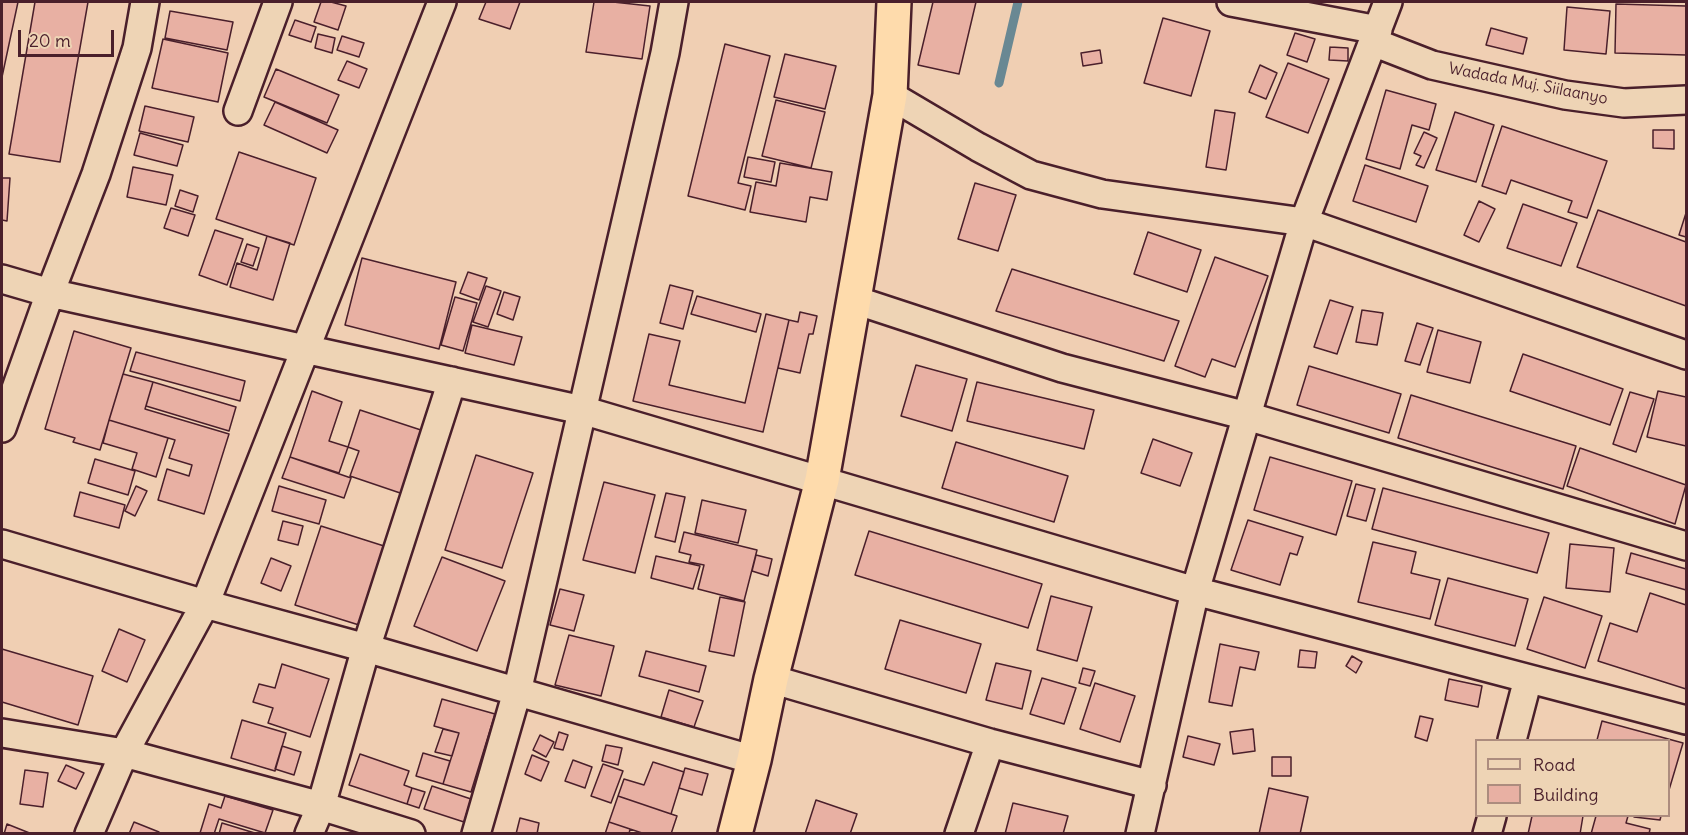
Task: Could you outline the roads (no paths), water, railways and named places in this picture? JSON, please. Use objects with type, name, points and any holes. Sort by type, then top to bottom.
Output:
[{"type":"highway","points":[[735,834],[771,679],[822,480],[890,95],[894,2]]},
{"type":"street","points":[[2,428],[50,293],[96,174],[137,48],[145,2]]},
{"type":"street","points":[[238,111],[278,2]]},
{"type":"street","points":[[89,834],[124,753],[205,604],[442,2]]},
{"type":"street","points":[[476,834],[517,693],[674,2]]},
{"type":"street","name":"Wadada Muj. Siilaanyo","points":[[1231,2],[1376,36],[1432,64],[1565,95],[1624,103],[1686,100]]},
{"type":"street","points":[[1140,834],[1196,591],[1304,222],[1388,2]]},
{"type":"street","points":[[890,95],[978,147],[1032,175],[1102,194],[1304,222],[1686,354]]},
{"type":"street","points":[[2,279],[50,293],[582,410],[1196,591],[1686,720]]},
{"type":"street","points":[[855,300],[1062,368],[1247,416],[1686,546]]},
{"type":"street","points":[[309,834],[321,806],[366,648],[452,381]]},
{"type":"street","points":[[2,544],[754,760]]},
{"type":"street","points":[[771,679],[990,743],[1152,785]]},
{"type":"street","points":[[1513,739],[1528,679]]},
{"type":"street","points":[[2,733],[124,753],[321,806],[411,834]]},
{"type":"street","points":[[959,834],[990,743]]},
{"type":"street","points":[[1487,834],[1492,817]]},
{"type":"waterway","points":[[999,83],[1018,2]]}]
